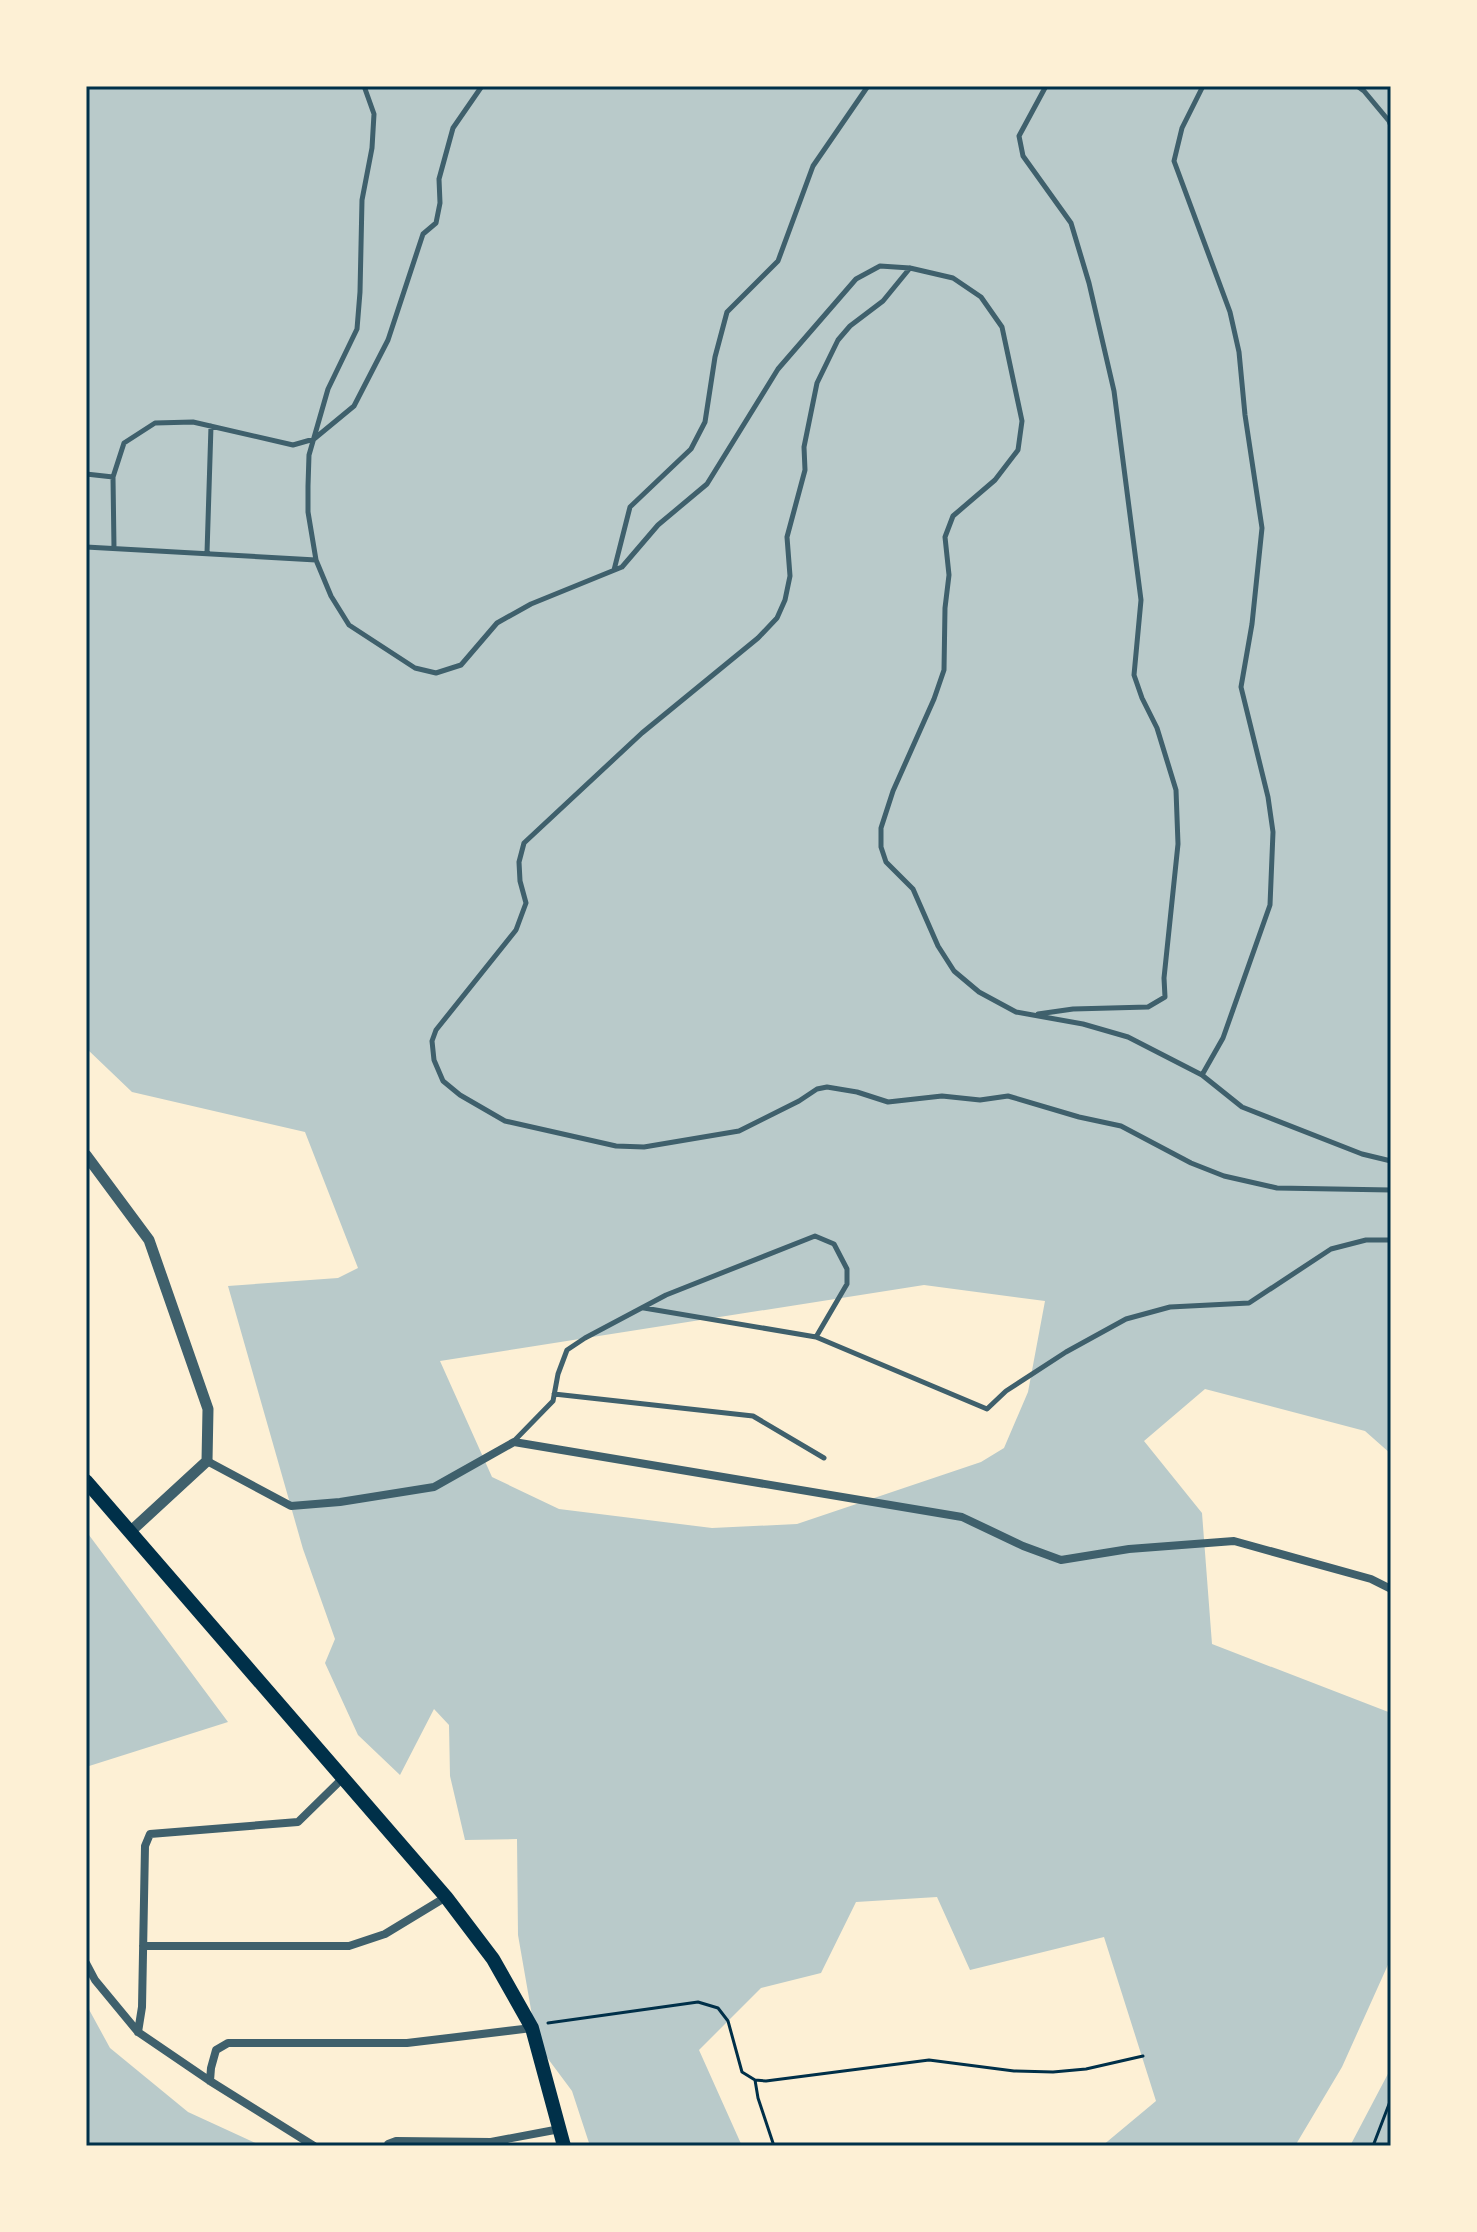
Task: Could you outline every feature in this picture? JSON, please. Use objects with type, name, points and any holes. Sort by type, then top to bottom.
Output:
[{"type":"main road","points":[[86,1481],[446,1897],[493,1959],[532,2028],[564,2146]]},
{"type":"street","points":[[86,1155],[149,1240],[208,1409],[207,1461],[131,1531]]},
{"type":"street","points":[[207,1461],[291,1506],[340,1502],[434,1487],[514,1442],[962,1517],[1061,1560],[1129,1549],[1234,1541],[1357,1575],[1391,1589]]},
{"type":"street","points":[[138,2032],[142,2007],[145,1846],[150,1834],[298,1822],[343,1778]]},
{"type":"street","points":[[143,1946],[349,1946],[385,1934],[446,1897]]},
{"type":"street","points":[[86,1963],[95,1980],[138,2032],[314,2146]]},
{"type":"street","points":[[210,2081],[216,2050],[228,2043],[407,2043],[532,2028]]},
{"type":"street","points":[[388,2146],[396,2141],[491,2142],[560,2129]]},
{"type":"lane","points":[[364,86],[374,114],[372,148],[362,200],[357,329],[328,389],[309,455],[308,499],[316,560],[331,596],[349,625],[415,668],[436,673],[461,665],[497,623],[531,604],[622,567],[658,525],[707,484],[778,369],[856,279],[880,266],[910,268],[953,278],[981,297],[1002,327],[1022,421],[1018,450],[995,480],[953,516],[945,537],[949,575],[944,670],[893,791],[881,828],[881,847],[886,862],[913,889],[938,946],[954,971],[979,992],[1016,1012],[1083,1024],[1128,1037],[1202,1075],[1242,1107],[1347,1148],[1391,1161]]},
{"type":"lane","points":[[114,548],[113,477],[124,443],[155,423],[193,422],[293,445],[314,439],[354,406],[388,340],[423,234],[436,223],[440,203],[439,179],[453,128],[482,86]]},
{"type":"lane","points":[[614,570],[630,507],[691,449],[705,422],[715,357],[727,312],[778,261],[813,166],[868,86]]},
{"type":"lane","points":[[1033,1015],[1073,1009],[1148,1007],[1165,997],[1164,978],[1178,844],[1176,790],[1157,728],[1134,675],[1141,600],[1114,391],[1089,283],[1071,223],[1023,156],[1019,136],[1046,86]]},
{"type":"lane","points":[[1202,1075],[1223,1038],[1270,905],[1273,832],[1268,797],[1241,687],[1252,624],[1262,528],[1239,352],[1230,312],[1174,161],[1182,128],[1203,86]]},
{"type":"lane","points":[[1357,86],[1391,126]]},
{"type":"lane","points":[[910,268],[883,301],[850,326],[838,340],[817,383],[804,447],[805,470],[787,537],[790,576],[777,618],[758,638],[642,733],[524,843],[519,862],[526,903],[516,930],[436,1030],[432,1041],[434,1060],[443,1081],[460,1095],[505,1121],[616,1146],[644,1147],[739,1131],[817,1089],[827,1087],[888,1102],[942,1096],[980,1100],[1008,1096],[1121,1126],[1191,1163],[1224,1176],[1277,1188],[1391,1190]]},
{"type":"lane","points":[[207,553],[211,426]]},
{"type":"lane","points":[[86,474],[113,477]]},
{"type":"lane","points":[[86,547],[316,560]]},
{"type":"lane","points":[[514,1442],[553,1401],[567,1350],[666,1295],[815,1236],[834,1244],[847,1269],[847,1284],[816,1337]]},
{"type":"lane","points":[[643,1307],[816,1337],[987,1409],[1006,1391],[1066,1352],[1126,1319],[1170,1307],[1249,1303],[1331,1249],[1366,1240],[1391,1240]]},
{"type":"lane","points":[[554,1394],[753,1416],[824,1458]]},
{"type":"path","points":[[532,2028],[542,2024],[698,2002],[718,2008],[728,2021],[742,2072],[755,2080],[766,2081],[929,2060],[1014,2071],[1053,2072],[1086,2069],[1143,2056]]},
{"type":"path","points":[[755,2080],[774,2146]]},
{"type":"path","points":[[1373,2146],[1391,2099]]},
{"type":"shaded area","points":[[86,86],[1391,86],[1391,1454],[1365,1431],[1205,1389],[1144,1441],[1202,1513],[1212,1644],[1391,1713],[1391,1958],[1342,2067],[1295,2146],[1102,2146],[1156,2101],[1104,1937],[970,1970],[937,1897],[856,1902],[821,1973],[761,1988],[699,2050],[742,2146],[590,2146],[572,2091],[537,2044],[518,1935],[517,1839],[465,1840],[450,1776],[449,1725],[434,1709],[400,1775],[358,1735],[325,1663],[335,1639],[303,1549],[228,1286],[338,1278],[358,1268],[305,1132],[132,1092],[86,1048]],"holes":[[[924,1285],[1045,1301],[1028,1392],[1004,1448],[981,1462],[797,1524],[712,1528],[559,1509],[492,1477],[440,1361]]]},
{"type":"shaded area","points":[[86,1531],[228,1722],[86,1767]]},
{"type":"shaded area","points":[[86,2004],[110,2048],[188,2112],[262,2146],[86,2146]]},
{"type":"shaded area","points":[[1391,2068],[1391,2146],[1350,2146]]}]
